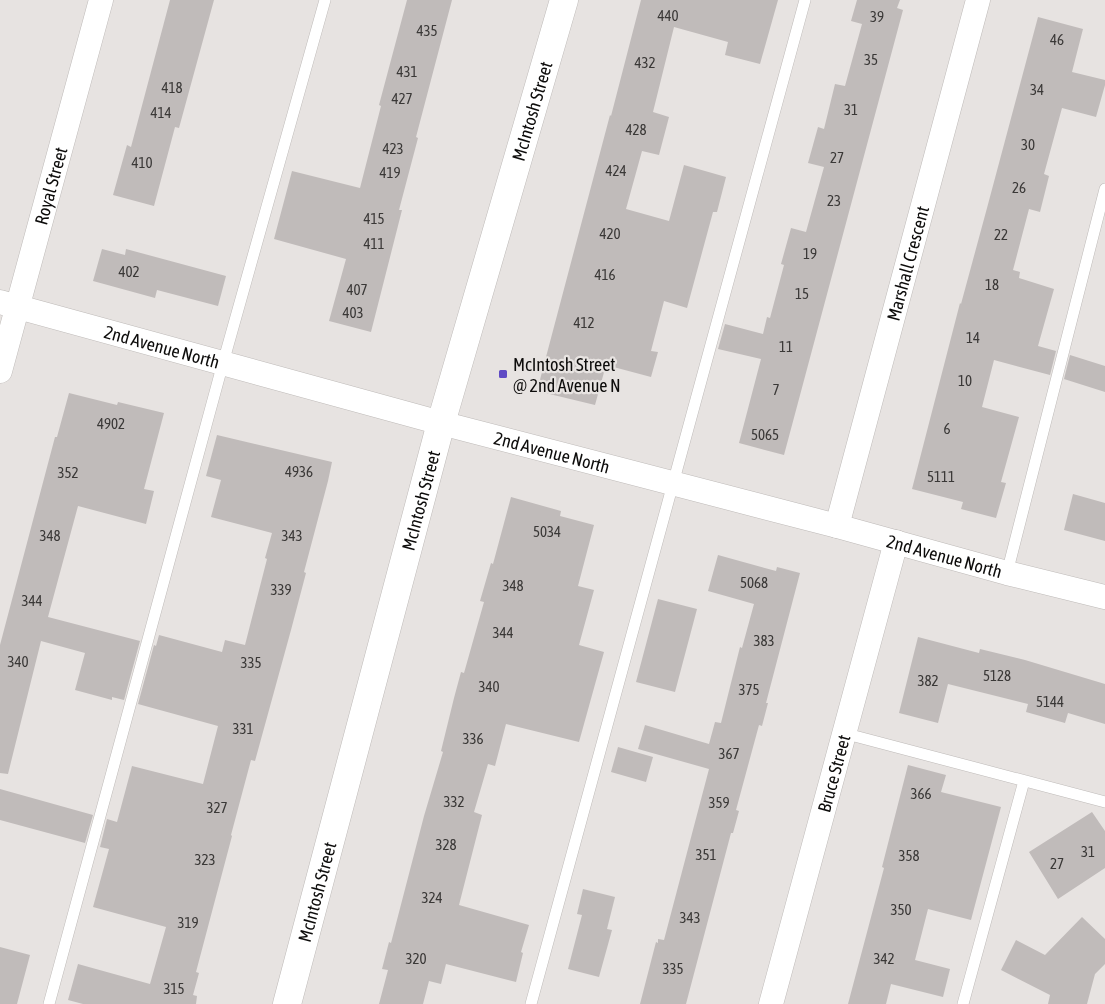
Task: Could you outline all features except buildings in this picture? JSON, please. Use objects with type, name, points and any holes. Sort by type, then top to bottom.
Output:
[{"type":"street","name":"Royal Street","points":[[0,371],[9,304],[101,0]]},
{"type":"street","name":"McIntosh Street","points":[[287,1004],[441,422],[564,0]]},
{"type":"street","name":"Marshall Crescent","points":[[837,526],[978,0]]},
{"type":"street","name":"2nd Avenue North","points":[[9,304],[672,484],[837,526],[1007,573],[1105,597]]},
{"type":"street","name":"Bruce Street","points":[[771,1004],[896,542]]},
{"type":"lane","points":[[49,1004],[223,363],[325,0]]},
{"type":"lane","points":[[531,1004],[804,0]]},
{"type":"lane","points":[[1007,573],[1105,189]]},
{"type":"lane","points":[[843,733],[1105,802]]},
{"type":"lane","points":[[963,1004],[1024,781]]},
{"type":"place","name":"McIntosh Street @ 2nd Avenue N","points":[[503,374]]}]
